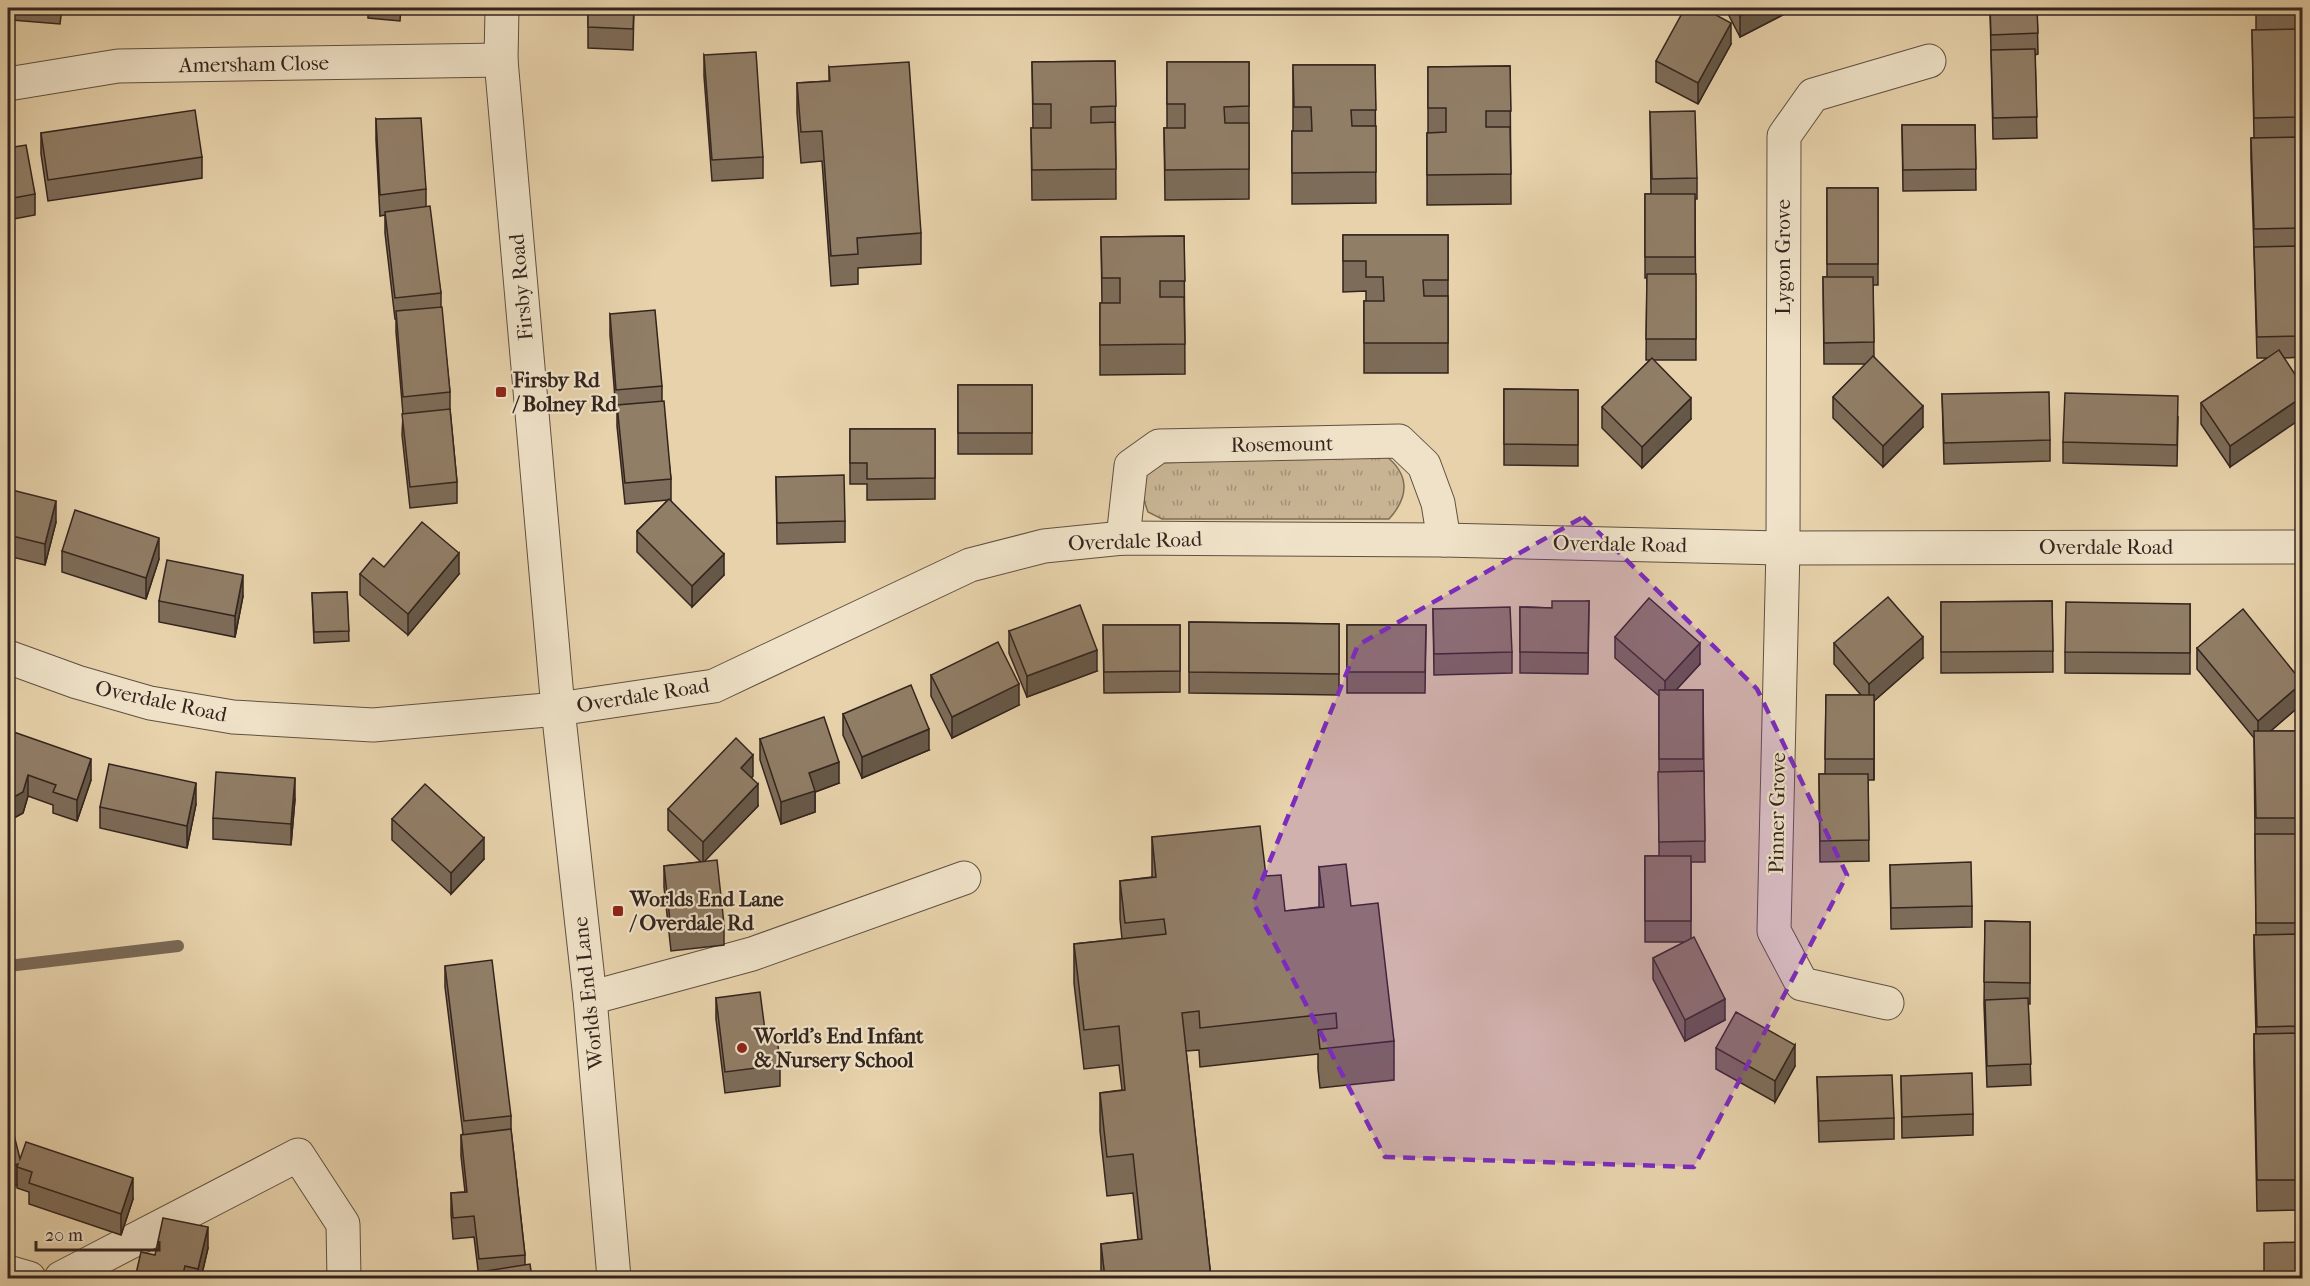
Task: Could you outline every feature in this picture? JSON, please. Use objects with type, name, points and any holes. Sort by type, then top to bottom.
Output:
[{"type":"street","name":"Firsby Road","points":[[502,8],[501,60],[558,709]]},
{"type":"street","name":"Amersham Close","points":[[8,84],[118,66],[501,60]]},
{"type":"street","name":"Lygon Grove","points":[[1783,548],[1784,136],[1813,95],[1929,61]]},
{"type":"street","name":"Rosemount","points":[[1123,538],[1131,466],[1159,446],[1399,441],[1424,465],[1438,503],[1444,540]]},
{"type":"street","name":"Overdale Road","points":[[8,657],[77,682],[150,703],[233,717],[373,725],[558,709],[714,686],[970,565],[1044,546],[1123,538],[1444,540],[1783,548],[2302,547]]},
{"type":"street","name":"Pinner Grove","points":[[1783,548],[1774,931],[1802,984],[1887,1003]]},
{"type":"street","name":"Worlds End Lane","points":[[558,709],[590,998],[614,1278]]},
{"type":"street","points":[[590,998],[752,954],[964,878]]},
{"type":"street","points":[[61,1278],[298,1155],[343,1224],[344,1278]]},
{"type":"street","points":[[8,1272],[29,1278]]},
{"type":"highlighted area","points":[[1583,517],[1757,689],[1847,875],[1694,1167],[1385,1157],[1253,902],[1358,645]]},
{"type":"green space","points":[[1386,456],[1399,471],[1404,486],[1400,503],[1389,519],[1162,519],[1148,512],[1142,491],[1143,481],[1155,463]]},
{"type":"building","points":[[588,8],[634,8],[633,29],[588,27]]},
{"type":"building","points":[[1685,8],[1703,8],[1731,23],[1698,83],[1656,61]]},
{"type":"building","points":[[1736,8],[1756,8],[1740,16]]},
{"type":"building","points":[[1990,8],[2037,8],[2038,33],[1991,35]]},
{"type":"building","points":[[2256,8],[2302,8],[2302,12],[2256,12]]},
{"type":"building","points":[[2302,29],[2302,117],[2254,118],[2252,30]]},
{"type":"building","points":[[2035,49],[2037,117],[1993,118],[1991,50]]},
{"type":"building","points":[[756,52],[763,157],[712,160],[704,55]]},
{"type":"building","points":[[1115,61],[1116,106],[1091,107],[1091,123],[1115,122],[1116,169],[1032,170],[1031,128],[1051,128],[1051,104],[1033,104],[1032,62]]},
{"type":"building","points":[[909,62],[921,233],[857,238],[858,254],[831,256],[822,131],[801,132],[797,83],[830,81],[829,67]]},
{"type":"building","points":[[1167,62],[1249,62],[1249,106],[1224,107],[1225,123],[1249,123],[1249,169],[1165,170],[1164,128],[1185,128],[1185,104],[1167,104]]},
{"type":"building","points":[[1293,65],[1375,65],[1376,110],[1351,110],[1352,126],[1376,126],[1376,172],[1292,173],[1292,131],[1312,131],[1311,107],[1294,107]]},
{"type":"building","points":[[1510,66],[1511,111],[1486,111],[1486,127],[1510,127],[1511,174],[1427,175],[1427,133],[1446,132],[1446,108],[1428,108],[1428,67]]},
{"type":"building","points":[[195,110],[202,157],[48,180],[41,133]]},
{"type":"building","points":[[1695,111],[1697,178],[1652,179],[1650,112]]},
{"type":"building","points":[[421,118],[426,189],[380,195],[376,119]]},
{"type":"building","points":[[1902,125],[1975,125],[1976,169],[1903,170]]},
{"type":"building","points":[[2302,137],[2302,228],[2254,229],[2251,138]]},
{"type":"building","points":[[26,145],[35,194],[8,199],[8,148]]},
{"type":"building","points":[[1827,188],[1878,188],[1878,264],[1827,264]]},
{"type":"building","points":[[1645,194],[1695,194],[1695,257],[1645,257]]},
{"type":"building","points":[[430,206],[441,293],[395,298],[385,212]]},
{"type":"building","points":[[1343,235],[1448,235],[1448,280],[1423,280],[1424,296],[1448,296],[1448,343],[1364,343],[1364,301],[1384,301],[1383,277],[1366,277],[1366,261],[1343,261]]},
{"type":"building","points":[[1184,236],[1185,281],[1160,281],[1160,297],[1184,297],[1185,344],[1100,345],[1100,303],[1120,303],[1120,278],[1102,278],[1101,237]]},
{"type":"building","points":[[2302,246],[2302,336],[2257,337],[2254,247]]},
{"type":"building","points":[[1647,274],[1696,274],[1696,339],[1646,339]]},
{"type":"building","points":[[1823,277],[1873,277],[1874,342],[1824,343]]},
{"type":"building","points":[[442,307],[450,392],[403,397],[396,311]]},
{"type":"building","points":[[655,310],[662,386],[616,390],[610,314]]},
{"type":"building","points":[[2279,350],[2302,385],[2302,397],[2230,446],[2201,403]]},
{"type":"building","points":[[1873,356],[1923,406],[1883,446],[1833,397]]},
{"type":"building","points":[[1652,358],[1691,398],[1642,447],[1602,407]]},
{"type":"building","points":[[958,385],[1032,385],[1032,433],[958,433]]},
{"type":"building","points":[[1504,389],[1578,390],[1578,445],[1504,444]]},
{"type":"building","points":[[2049,392],[2050,440],[1944,443],[1942,394]]},
{"type":"building","points":[[2065,393],[2178,396],[2177,445],[2063,442]]},
{"type":"building","points":[[664,401],[671,479],[625,483],[617,405]]},
{"type":"building","points":[[450,409],[457,482],[410,487],[402,414]]},
{"type":"building","points":[[850,429],[935,429],[935,478],[867,479],[867,463],[850,463]]},
{"type":"building","points":[[844,475],[845,521],[777,523],[776,477]]},
{"type":"building","points":[[8,489],[56,501],[45,544],[8,535]]},
{"type":"building","points":[[669,499],[724,554],[692,586],[637,531]]},
{"type":"building","points":[[75,510],[159,538],[146,578],[62,551]]},
{"type":"building","points":[[422,522],[459,553],[408,614],[360,574],[373,558],[384,567]]},
{"type":"building","points":[[167,560],[243,575],[235,616],[159,601]]},
{"type":"building","points":[[347,592],[349,631],[314,632],[312,593]]},
{"type":"building","points":[[1888,597],[1923,637],[1869,684],[1834,643]]},
{"type":"building","points":[[1649,598],[1700,643],[1665,681],[1615,637]]},
{"type":"building","points":[[1552,601],[1589,601],[1588,653],[1520,652],[1520,607],[1552,608]]},
{"type":"building","points":[[2052,601],[2053,651],[1941,652],[1941,602]]},
{"type":"building","points":[[2066,602],[2190,604],[2190,653],[2065,652]]},
{"type":"building","points":[[1080,605],[1097,650],[1027,676],[1009,631]]},
{"type":"building","points":[[1510,607],[1512,652],[1434,654],[1433,609]]},
{"type":"building","points":[[2243,609],[2302,682],[2258,721],[2197,648]]},
{"type":"building","points":[[1189,622],[1339,624],[1339,674],[1189,672]]},
{"type":"building","points":[[1103,625],[1180,625],[1180,671],[1104,672]]},
{"type":"building","points":[[1347,625],[1426,625],[1425,672],[1347,672]]},
{"type":"building","points":[[998,642],[1019,684],[952,717],[931,675]]},
{"type":"building","points":[[911,685],[929,729],[862,757],[843,714]]},
{"type":"building","points":[[1659,690],[1703,690],[1703,759],[1659,759]]},
{"type":"building","points":[[1826,695],[1874,695],[1874,759],[1825,759]]},
{"type":"building","points":[[824,717],[839,762],[809,773],[815,791],[781,802],[760,739]]},
{"type":"building","points":[[8,730],[91,759],[77,800],[53,792],[56,785],[28,775],[23,792],[14,797],[8,795]]},
{"type":"building","points":[[2254,731],[2302,731],[2302,818],[2256,818]]},
{"type":"building","points":[[736,738],[753,755],[741,768],[758,784],[703,842],[668,809]]},
{"type":"building","points":[[109,764],[196,783],[187,826],[100,807]]},
{"type":"building","points":[[1704,771],[1705,841],[1659,842],[1658,772]]},
{"type":"building","points":[[216,772],[295,778],[291,824],[213,818]]},
{"type":"building","points":[[1819,774],[1868,774],[1869,840],[1820,841]]},
{"type":"building","points":[[425,784],[484,838],[451,873],[392,819]]},
{"type":"building","points":[[1260,826],[1266,876],[1281,875],[1285,911],[1324,907],[1319,867],[1346,864],[1351,906],[1378,903],[1394,1041],[1320,1049],[1318,1030],[1337,1028],[1336,1013],[1200,1028],[1199,1011],[1182,1013],[1211,1278],[1105,1278],[1101,1244],[1142,1239],[1133,1154],[1107,1157],[1100,1093],[1125,1090],[1119,1026],[1084,1030],[1074,944],[1166,934],[1164,919],[1125,923],[1120,881],[1156,877],[1152,837]]},
{"type":"building","points":[[2255,834],[2302,834],[2302,923],[2256,923]]},
{"type":"building","points":[[1645,856],[1691,856],[1691,921],[1645,921]]},
{"type":"building","points":[[717,860],[724,924],[671,930],[664,866]]},
{"type":"building","points":[[1971,862],[1972,906],[1891,908],[1890,865]]},
{"type":"building","points":[[1985,921],[2030,922],[2030,983],[1984,982]]},
{"type":"building","points":[[2302,934],[2302,1026],[2257,1027],[2254,935]]},
{"type":"building","points":[[1694,937],[1725,999],[1685,1020],[1653,958]]},
{"type":"building","points":[[492,960],[511,1116],[464,1121],[445,966]]},
{"type":"building","points":[[760,992],[766,1038],[777,1036],[780,1065],[725,1072],[716,998]]},
{"type":"building","points":[[2028,998],[2031,1064],[1987,1066],[1985,1000]]},
{"type":"building","points":[[1736,1012],[1795,1045],[1775,1081],[1716,1048]]},
{"type":"building","points":[[2302,1033],[2302,1180],[2257,1180],[2254,1034]]},
{"type":"building","points":[[1972,1073],[1973,1114],[1902,1117],[1901,1076]]},
{"type":"building","points":[[1892,1075],[1894,1118],[1819,1121],[1817,1077]]},
{"type":"building","points":[[511,1129],[525,1255],[479,1259],[474,1216],[453,1218],[451,1193],[467,1192],[461,1135]]},
{"type":"building","points":[[14,1135],[20,1159],[26,1142],[133,1178],[121,1214],[29,1183],[32,1172],[17,1167],[18,1164],[8,1167],[8,1136]]},
{"type":"building","points":[[163,1218],[208,1227],[198,1269],[185,1266],[182,1278],[135,1278],[141,1252],[155,1255]]},
{"type":"building","points":[[2302,1242],[2302,1278],[2264,1278],[2264,1243]]},
{"type":"building","points":[[530,1264],[532,1278],[480,1278],[479,1272]]},
{"type":"waterway","points":[[8,966],[178,946]]},
{"type":"place","name":"Firsby Rd / Bolney Rd","points":[[501,392]]},
{"type":"place","name":"Worlds End Lane / Overdale Rd","points":[[618,911]]},
{"type":"place","name":"World's End Infant & Nursery School","points":[[742,1048]]}]
